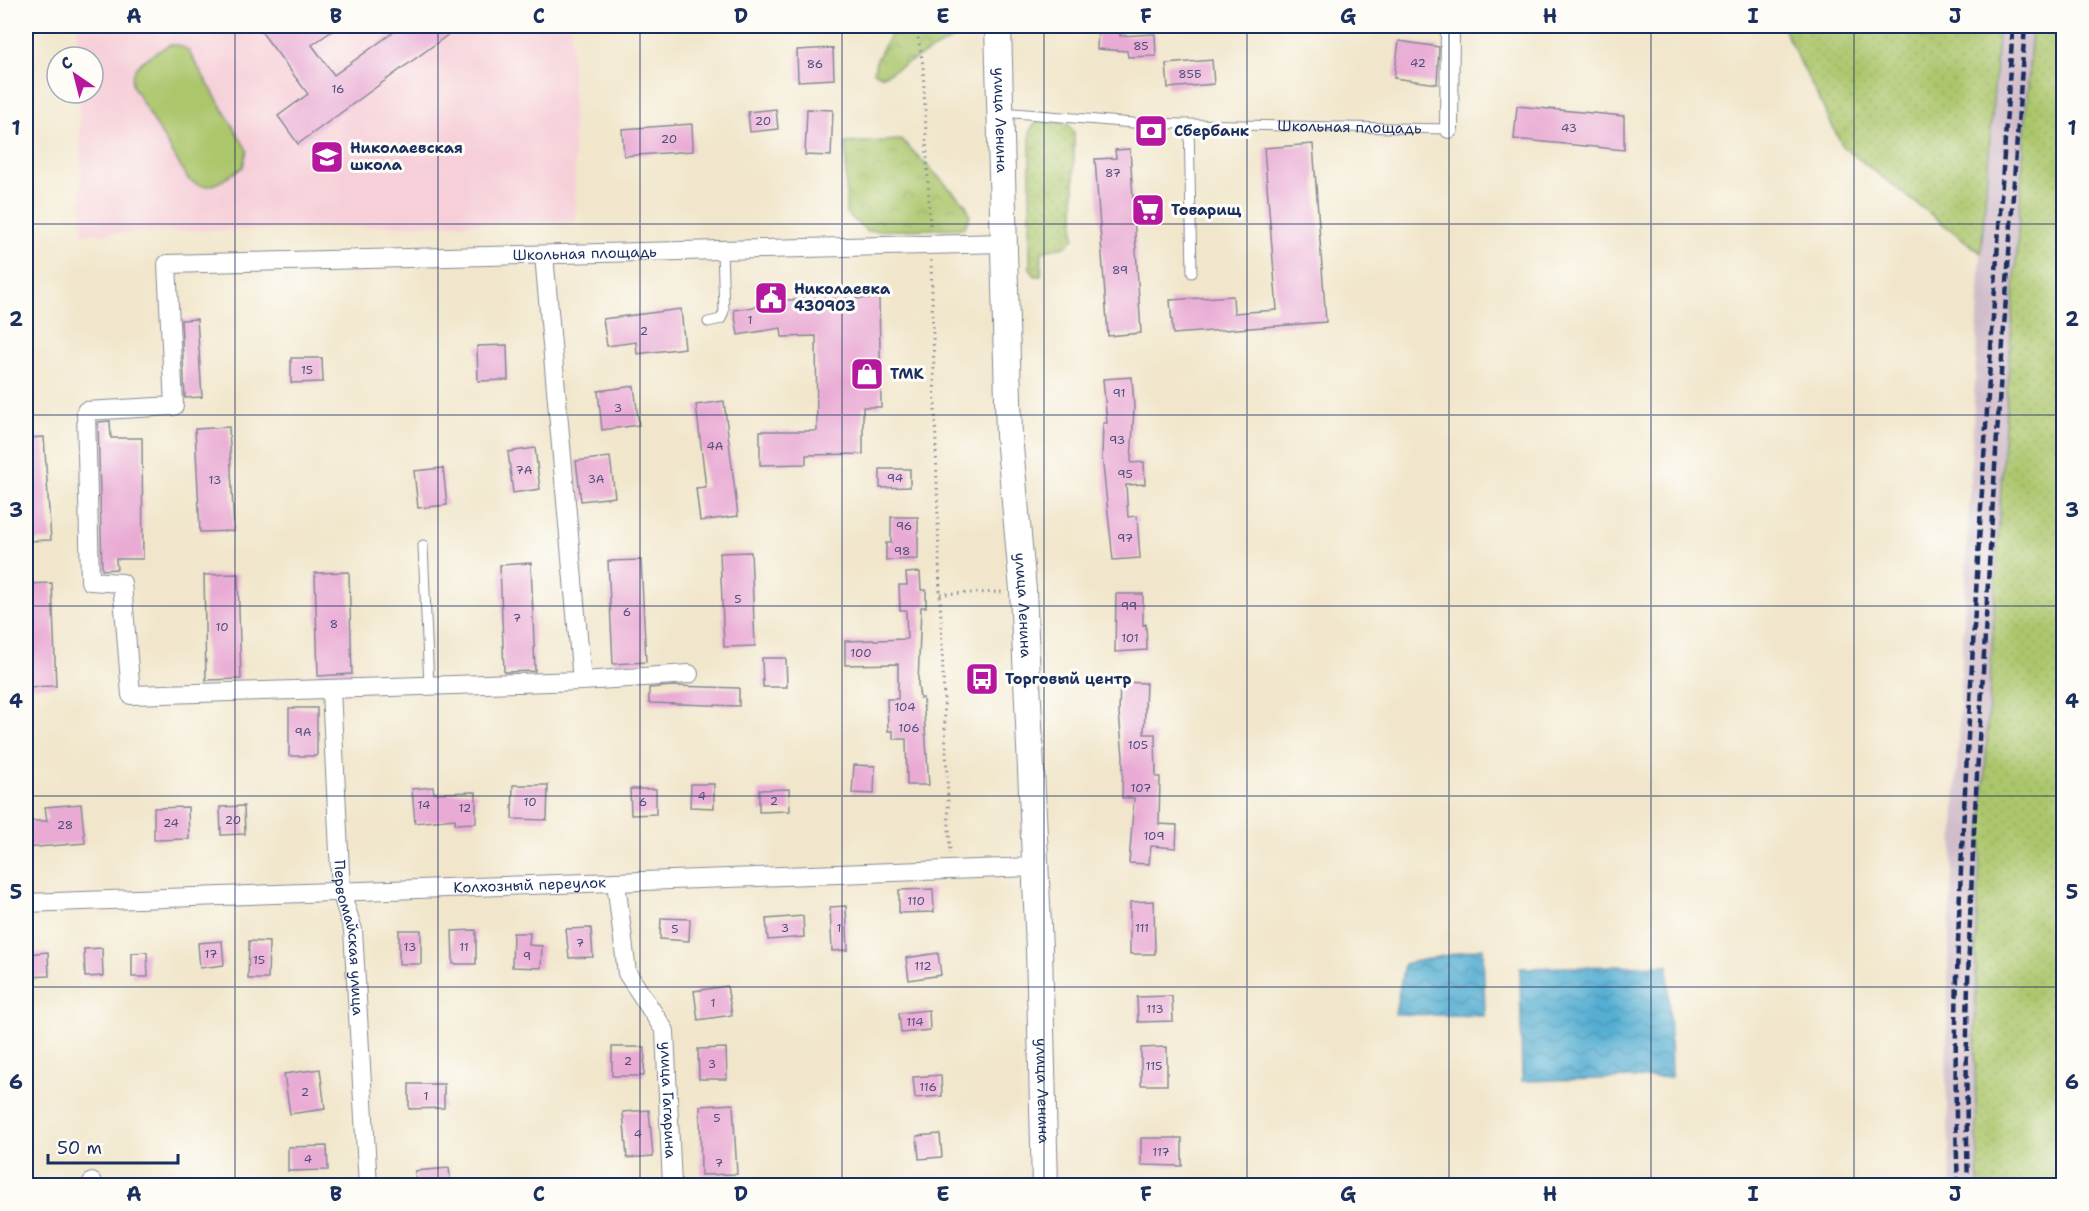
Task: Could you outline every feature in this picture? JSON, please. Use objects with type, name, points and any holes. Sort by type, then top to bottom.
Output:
[{"type":"main road","name":"улица Ленина","points":[[998,26],[1009,436],[1023,590],[1034,867],[1040,949],[1045,1185]]},
{"type":"street","points":[[1449,129],[1450,26]]},
{"type":"street","name":"Школьная площадь","points":[[331,690],[131,695],[122,583],[90,581],[86,411],[174,406],[167,264],[1004,243]]},
{"type":"street","points":[[544,255],[582,681]]},
{"type":"street","points":[[331,690],[582,681],[689,674]]},
{"type":"street","name":"Первомайская улица","points":[[331,690],[341,892],[353,930],[368,1185]]},
{"type":"street","name":"Колхозный переулок","points":[[26,903],[1034,867]]},
{"type":"street","name":"улица Гагарина","points":[[616,882],[627,973],[665,1031],[672,1185]]},
{"type":"lane","name":"Школьная площадь","points":[[1000,112],[1133,123],[1449,129]]},
{"type":"lane","points":[[1189,124],[1192,273]]},
{"type":"lane","points":[[708,322],[721,319],[724,311],[722,250]]},
{"type":"lane","points":[[423,545],[429,687]]},
{"type":"path","points":[[916,26],[923,65],[931,245],[940,594],[951,870]]},
{"type":"path","points":[[940,594],[1023,590]]},
{"type":"shaded area","name":"Николаевская школа","points":[[77,26],[571,26],[576,221],[82,234],[79,105],[105,105],[105,45],[78,45]]},
{"type":"shaded area","points":[[1999,26],[2032,26],[2003,452],[1976,932],[1975,1076],[1979,1185],[1951,1186],[1946,1084],[1949,937],[1981,253]]},
{"type":"green space","points":[[895,26],[962,26],[951,40],[883,76],[874,72],[876,61]]},
{"type":"green space","points":[[1782,26],[1999,26],[1981,253],[1843,147]]},
{"type":"green space","points":[[2032,26],[2064,26],[2064,1185],[1979,1186],[1975,1076],[1976,932],[2003,452]]},
{"type":"green space","points":[[169,45],[178,45],[188,50],[247,150],[243,167],[216,184],[203,186],[188,179],[132,85],[132,77],[138,65]]},
{"type":"green space","points":[[1037,122],[1067,123],[1074,132],[1074,238],[1067,245],[1042,252],[1041,276],[1035,276],[1030,268],[1030,130]]},
{"type":"green space","points":[[902,140],[966,205],[970,216],[964,228],[867,231],[846,213],[846,143]]},
{"type":"water","points":[[1483,948],[1485,1016],[1395,1014],[1404,964]]},
{"type":"water","points":[[1668,965],[1671,1077],[1522,1081],[1520,968]]},
{"type":"building","points":[[257,26],[339,26],[312,45],[334,75],[402,26],[460,26],[298,144],[278,116],[308,94]]},
{"type":"building","points":[[1098,26],[1121,26],[1120,36],[1155,34],[1156,56],[1128,57],[1127,51],[1097,49]]},
{"type":"building","points":[[1399,41],[1439,47],[1437,84],[1394,78]]},
{"type":"building","points":[[833,48],[834,79],[798,81],[797,50]]},
{"type":"building","points":[[1212,60],[1214,84],[1168,88],[1166,64]]},
{"type":"building","points":[[1517,106],[1624,116],[1624,150],[1514,139]]},
{"type":"building","points":[[776,109],[778,129],[750,132],[748,112]]},
{"type":"building","points":[[807,109],[833,110],[831,156],[805,155]]},
{"type":"building","points":[[692,124],[693,151],[624,156],[622,129]]},
{"type":"building","points":[[1313,144],[1326,322],[1173,334],[1170,300],[1233,296],[1234,313],[1277,310],[1264,148]]},
{"type":"building","points":[[1130,149],[1141,333],[1108,336],[1095,159],[1116,158],[1115,150]]},
{"type":"building","points":[[879,298],[881,407],[863,407],[863,454],[806,455],[806,464],[760,465],[760,431],[817,431],[816,336],[782,337],[781,328],[738,335],[734,310],[781,303],[781,300]]},
{"type":"building","points":[[681,309],[685,348],[637,354],[636,342],[607,346],[603,319]]},
{"type":"building","points":[[197,319],[202,397],[185,398],[181,320]]},
{"type":"building","points":[[507,345],[508,380],[478,381],[477,346]]},
{"type":"building","points":[[291,358],[322,358],[323,382],[291,383]]},
{"type":"building","points":[[1132,377],[1134,407],[1131,463],[1144,462],[1145,484],[1126,485],[1128,517],[1137,516],[1140,558],[1113,560],[1102,456],[1103,423],[1107,423],[1103,379]]},
{"type":"building","points":[[634,386],[639,425],[602,430],[598,391]]},
{"type":"building","points":[[724,401],[738,516],[700,521],[696,488],[706,487],[696,405]]},
{"type":"building","points":[[110,421],[111,438],[142,438],[143,559],[116,559],[117,569],[102,570],[98,422]]},
{"type":"building","points":[[229,427],[234,531],[200,532],[195,429]]},
{"type":"building","points":[[44,437],[51,540],[26,541],[26,438]]},
{"type":"building","points":[[535,448],[540,489],[513,493],[508,452]]},
{"type":"building","points":[[610,457],[615,497],[581,501],[576,461]]},
{"type":"building","points":[[443,468],[447,505],[418,508],[414,471]]},
{"type":"building","points":[[880,469],[910,469],[910,487],[880,488]]},
{"type":"building","points":[[891,517],[918,517],[918,559],[886,560],[886,543],[891,543]]},
{"type":"building","points":[[751,552],[755,646],[724,647],[720,553]]},
{"type":"building","points":[[641,560],[646,662],[613,664],[608,561]]},
{"type":"building","points":[[531,563],[535,671],[504,672],[500,565]]},
{"type":"building","points":[[349,572],[352,674],[318,676],[315,573]]},
{"type":"building","points":[[920,572],[921,590],[926,590],[926,607],[921,607],[918,684],[920,698],[923,698],[929,785],[907,785],[906,739],[893,739],[893,731],[888,731],[887,699],[898,699],[898,664],[845,665],[845,641],[907,639],[906,610],[900,610],[899,585],[907,585],[906,573]]},
{"type":"building","points":[[238,574],[241,679],[206,680],[204,575]]},
{"type":"building","points":[[52,583],[56,686],[26,687],[26,584]]},
{"type":"building","points":[[1116,594],[1143,594],[1143,625],[1146,624],[1147,650],[1115,652]]},
{"type":"building","points":[[762,658],[786,658],[787,687],[763,687]]},
{"type":"building","points":[[1120,682],[1146,683],[1144,734],[1155,734],[1156,777],[1160,777],[1159,824],[1177,825],[1176,848],[1151,846],[1149,864],[1129,863],[1134,798],[1122,798]]},
{"type":"building","points":[[673,686],[739,688],[739,706],[649,703],[649,688]]},
{"type":"building","points":[[289,708],[317,708],[317,756],[289,756]]},
{"type":"building","points":[[854,765],[875,766],[874,794],[852,793]]},
{"type":"building","points":[[691,784],[714,784],[714,808],[690,807]]},
{"type":"building","points":[[513,785],[548,785],[547,820],[512,819]]},
{"type":"building","points":[[433,787],[434,793],[476,792],[476,823],[455,824],[455,819],[415,823],[412,789]]},
{"type":"building","points":[[630,789],[656,789],[656,814],[631,815]]},
{"type":"building","points":[[789,789],[790,811],[759,812],[759,790]]},
{"type":"building","points":[[81,804],[85,843],[26,848],[26,821],[47,821],[45,807]]},
{"type":"building","points":[[244,806],[245,834],[221,835],[220,807]]},
{"type":"building","points":[[188,807],[189,839],[154,840],[154,808]]},
{"type":"building","points":[[933,889],[934,912],[899,913],[899,890]]},
{"type":"building","points":[[1154,901],[1155,954],[1130,954],[1130,902]]},
{"type":"building","points":[[846,906],[848,950],[832,951],[830,907]]},
{"type":"building","points":[[803,916],[804,937],[768,940],[766,919]]},
{"type":"building","points":[[661,918],[690,919],[689,941],[660,939]]},
{"type":"building","points":[[591,928],[593,957],[569,958],[566,929]]},
{"type":"building","points":[[399,930],[421,930],[421,964],[399,964]]},
{"type":"building","points":[[476,930],[476,964],[453,964],[452,931]]},
{"type":"building","points":[[513,933],[530,933],[529,945],[542,946],[541,968],[512,967]]},
{"type":"building","points":[[222,941],[224,965],[200,968],[198,943]]},
{"type":"building","points":[[249,941],[269,942],[268,979],[248,979]]},
{"type":"building","points":[[102,948],[103,976],[85,977],[84,949]]},
{"type":"building","points":[[48,952],[49,976],[26,977],[26,954]]},
{"type":"building","points":[[147,952],[148,977],[132,977],[132,953]]},
{"type":"building","points":[[938,953],[941,975],[909,980],[906,958]]},
{"type":"building","points":[[727,986],[732,1015],[698,1020],[694,991]]},
{"type":"building","points":[[1172,996],[1173,1021],[1138,1022],[1137,997]]},
{"type":"building","points":[[929,1010],[930,1030],[901,1033],[899,1013]]},
{"type":"building","points":[[612,1047],[645,1047],[644,1076],[612,1076]]},
{"type":"building","points":[[1167,1047],[1167,1085],[1141,1085],[1141,1048]]},
{"type":"building","points":[[726,1048],[727,1079],[699,1079],[698,1049]]},
{"type":"building","points":[[320,1069],[325,1109],[290,1114],[284,1074]]},
{"type":"building","points":[[941,1075],[942,1096],[915,1098],[913,1077]]},
{"type":"building","points":[[409,1084],[444,1084],[444,1108],[409,1109]]},
{"type":"building","points":[[733,1104],[737,1174],[701,1175],[700,1106]]},
{"type":"building","points":[[649,1110],[653,1156],[627,1158],[623,1112]]},
{"type":"building","points":[[940,1134],[942,1157],[919,1159],[917,1136]]},
{"type":"building","points":[[1141,1138],[1182,1138],[1182,1166],[1141,1165]]},
{"type":"building","points":[[327,1146],[328,1170],[288,1171],[288,1147]]},
{"type":"building","points":[[449,1168],[451,1185],[416,1185],[415,1171]]},
{"type":"railway","points":[[1958,1186],[1956,1004],[1960,883],[1985,448],[2013,26]]},
{"type":"railway","points":[[1968,1186],[1969,938],[1975,814],[2025,26]]},
{"type":"place","name":"Сбербанк","points":[[1151,131]]},
{"type":"place","name":"Николаевская школа","points":[[327,157]]},
{"type":"place","name":"Товарищ","points":[[1148,210]]},
{"type":"place","name":"Николаевка 430903","points":[[771,298]]},
{"type":"place","name":"ТМК","points":[[867,374]]},
{"type":"place","name":"Торговый центр","points":[[982,679]]}]
